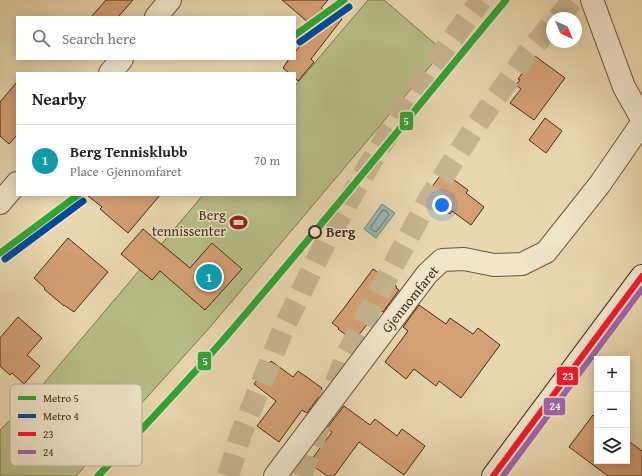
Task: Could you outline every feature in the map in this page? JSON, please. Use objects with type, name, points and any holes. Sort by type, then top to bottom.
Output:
[{"type":"street","points":[[157,16],[170,0]]},
{"type":"street","points":[[592,0],[624,87],[642,119]]},
{"type":"street","points":[[111,72],[121,60]]},
{"type":"street","name":"Gjennomfaret","points":[[275,476],[427,274],[442,260],[464,259],[494,265],[522,264],[546,252],[600,184],[642,123]]},
{"type":"street","points":[[0,203],[16,184]]},
{"type":"street","points":[[493,476],[642,276]]},
{"type":"green space","name":"Berg tennissenter","points":[[368,0],[384,0],[440,48],[437,58],[211,326],[142,403],[142,384],[43,384],[202,196],[296,196],[296,85]]},
{"type":"green space","name":"Berg tennissenter","points":[[10,420],[10,466],[85,466],[76,476],[0,476],[0,430]]},
{"type":"water","points":[[382,204],[395,213],[376,238],[364,229]]},
{"type":"building","points":[[106,0],[133,0],[119,16],[92,16]]},
{"type":"building","points":[[282,0],[328,0],[321,8],[327,13],[330,9],[342,19],[311,59],[314,62],[298,81],[296,79],[296,72],[288,72],[283,68],[288,60],[296,60],[296,51],[315,28]]},
{"type":"building","points":[[535,56],[565,78],[534,120],[510,103],[521,89],[516,85],[520,80],[518,79]]},
{"type":"building","points":[[16,83],[16,136],[9,144],[0,136],[0,102]]},
{"type":"building","points":[[545,118],[562,131],[546,153],[529,140]]},
{"type":"building","points":[[443,172],[468,190],[466,193],[484,207],[471,225],[452,211],[450,214],[425,196]]},
{"type":"building","points":[[88,196],[159,196],[128,233],[100,209],[102,207]]},
{"type":"building","points":[[143,229],[190,268],[212,243],[242,269],[205,310],[160,271],[152,280],[121,254]]},
{"type":"building","points":[[68,238],[108,272],[74,312],[64,306],[44,289],[45,288],[34,278]]},
{"type":"building","points":[[373,269],[399,290],[383,312],[380,310],[377,314],[376,313],[354,341],[332,323]]},
{"type":"building","points":[[419,305],[446,324],[450,318],[473,334],[478,328],[500,345],[461,398],[439,381],[436,386],[414,369],[406,379],[385,362],[408,331],[403,327]]},
{"type":"building","points":[[18,317],[42,338],[27,355],[40,366],[24,384],[12,373],[10,375],[0,366],[0,338]]},
{"type":"building","points":[[271,361],[293,377],[298,371],[322,388],[321,389],[323,391],[307,413],[302,410],[279,442],[257,426],[276,401],[254,384]]},
{"type":"building","points":[[344,406],[370,425],[375,419],[397,436],[402,429],[425,446],[404,475],[359,442],[334,476],[327,476],[309,463],[332,432],[327,428]]},
{"type":"building","points":[[593,415],[594,464],[630,464],[630,442],[642,451],[642,476],[608,476],[569,447]]},
{"type":"tunnel","points":[[228,476],[241,434],[285,325],[326,241],[369,165],[416,89],[481,0]]},
{"type":"tunnel","points":[[563,12],[573,0]]},
{"type":"tunnel","points":[[301,476],[346,356],[429,199],[475,127],[527,54],[546,31]]},
{"type":"metro line","name":"5","points":[[296,34],[344,0]]},
{"type":"metro line","name":"5","points":[[142,429],[224,339],[260,297],[506,0]]},
{"type":"metro line","name":"4","points":[[300,42],[349,7]]},
{"type":"metro line","name":"5","points":[[0,253],[77,196]]},
{"type":"metro line","name":"4","points":[[5,259],[83,201]]},
{"type":"metro line","name":"5","points":[[98,476],[107,466]]},
{"type":"transit line","name":"23","points":[[493,476],[642,276]]},
{"type":"transit line","name":"24","points":[[503,476],[642,289]]},
{"type":"place","name":"Berg tennissenter","points":[[239,223]]},
{"type":"place","name":"Berg","points":[[315,232]]},
{"type":"place","name":"Berg Tennisklubb","points":[[209,277]]}]
